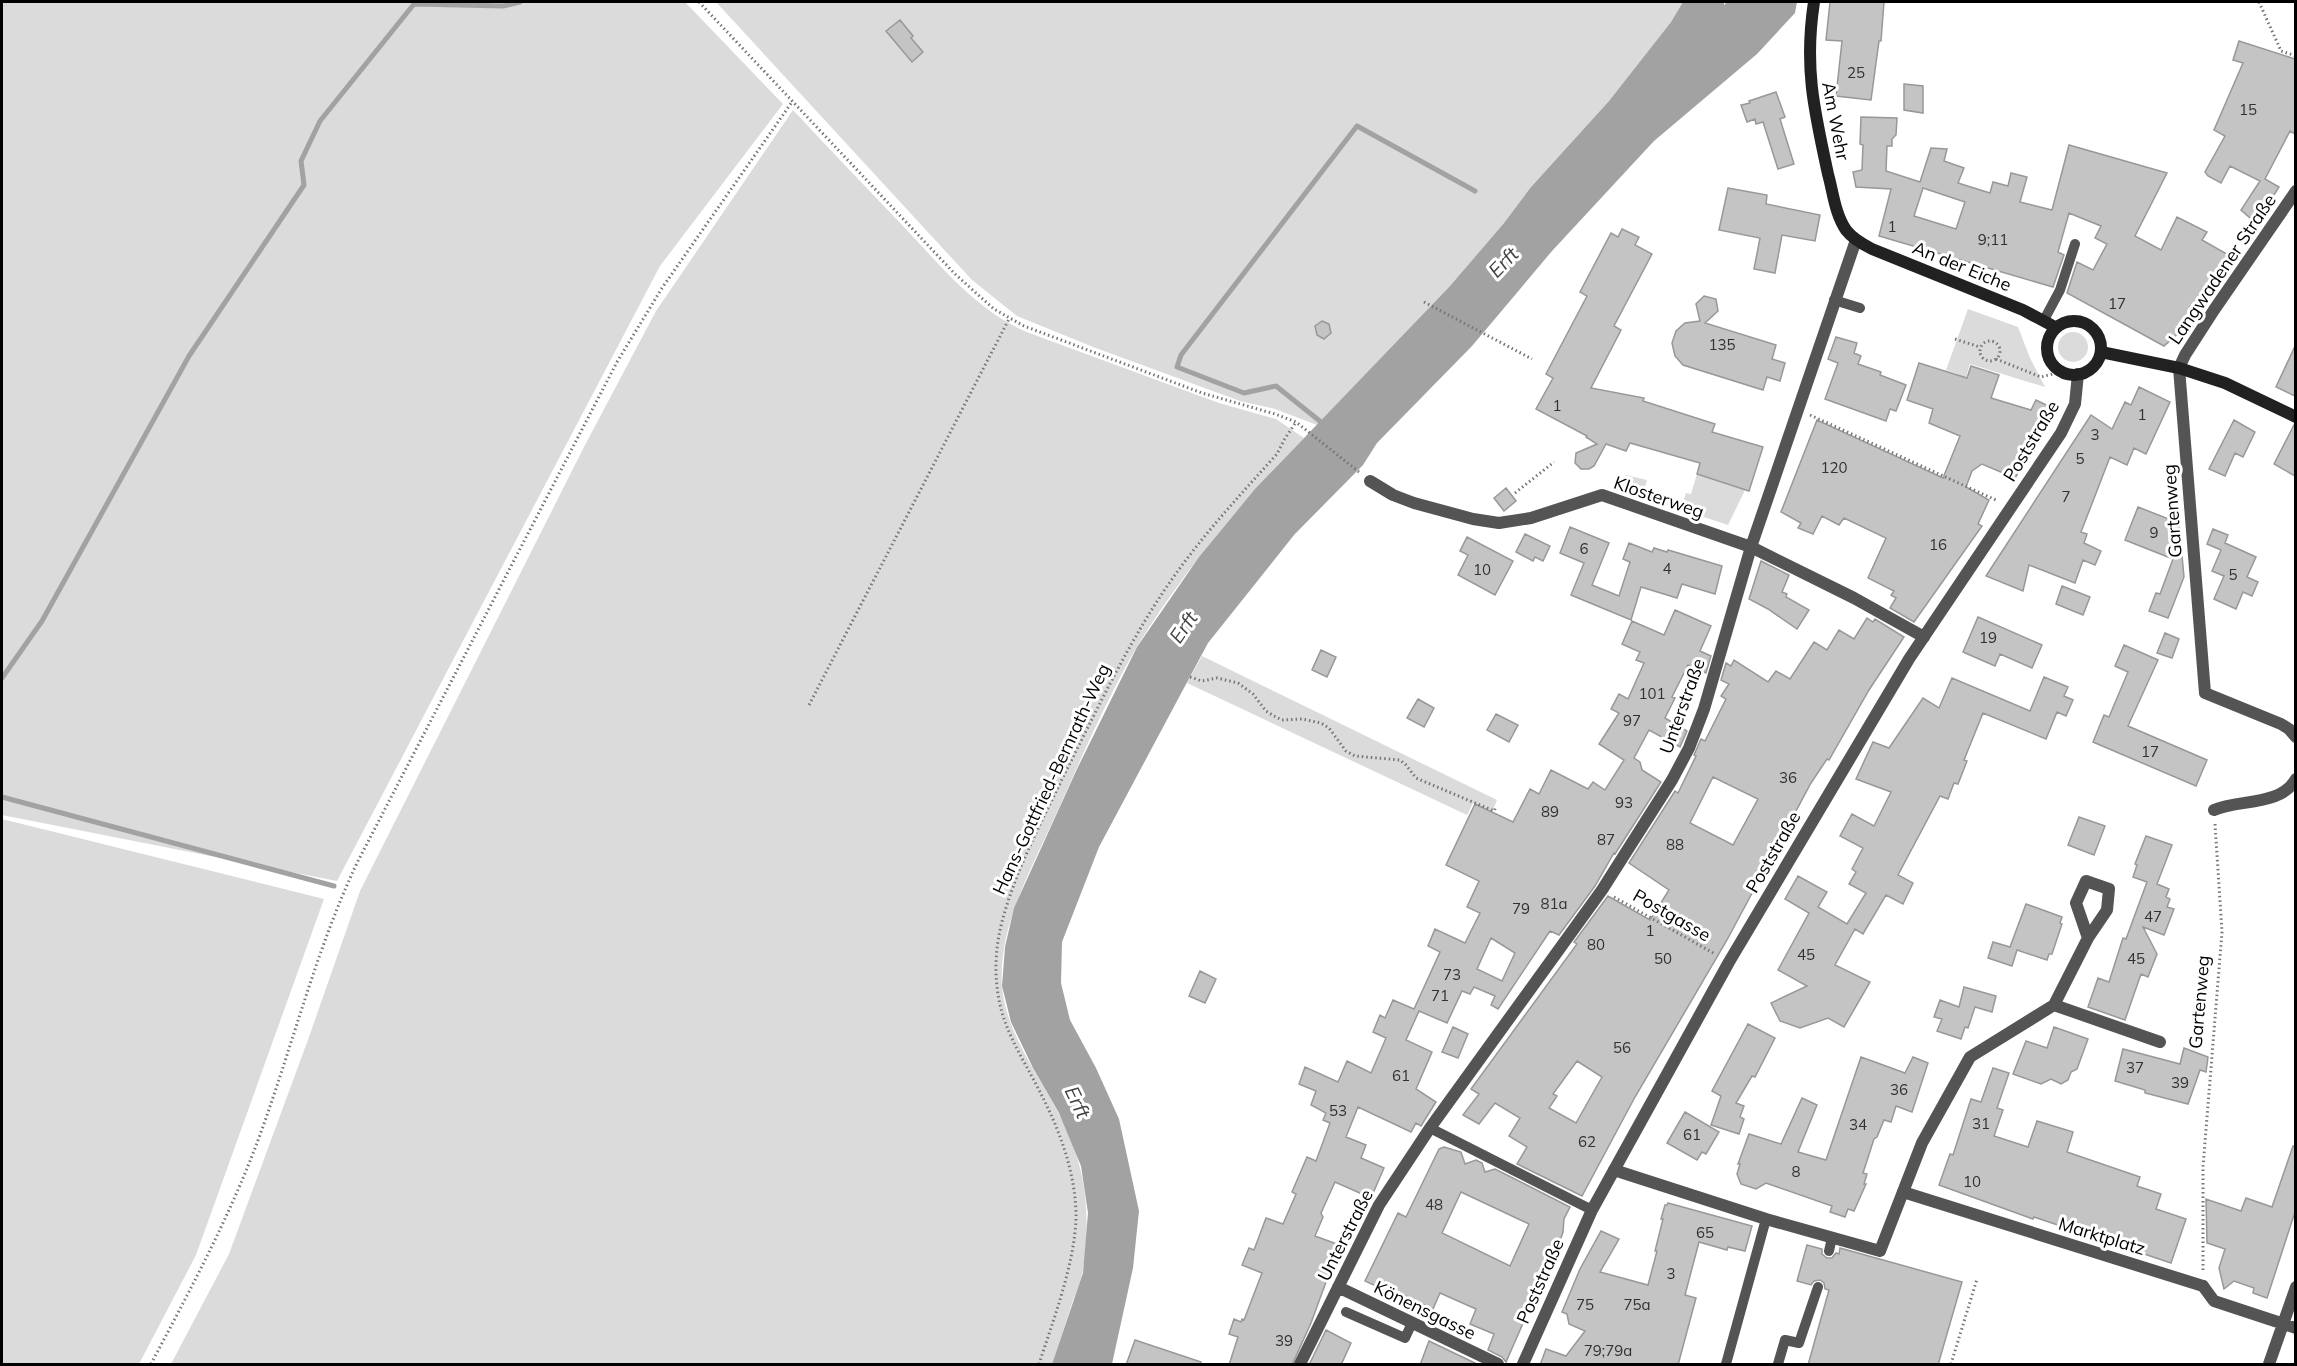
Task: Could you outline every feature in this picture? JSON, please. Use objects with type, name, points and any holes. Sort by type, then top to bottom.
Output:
[{"type":"main road","name":"Am Wehr","points":[[1814,2],[1809,58],[1813,105],[1838,213],[1844,227],[1856,240]]},
{"type":"main road","name":"An der Eiche","points":[[1856,240],[1872,249],[2024,310],[2055,327]]},
{"type":"main road","points":[[2072,321],[2089,325],[2098,335],[2101,352],[2095,365],[2089,370],[2078,374],[2061,372],[2052,365],[2047,351],[2048,336],[2055,327],[2072,321]]},
{"type":"main road","points":[[2101,352],[2179,368],[2229,384],[2295,417]]},
{"type":"street","name":"Langwadener Straße","points":[[2179,368],[2214,310],[2295,191]]},
{"type":"street","name":"Unterstraße","points":[[1300,1365],[1376,1210],[1430,1128],[1602,890],[1672,780],[1689,747],[1704,709],[1751,548],[1856,240]]},
{"type":"street","name":"Gartenweg","points":[[2179,368],[2205,693],[2281,724],[2295,737]]},
{"type":"street","name":"Poststraße","points":[[1523,1365],[1592,1210],[1729,962],[1824,800],[1924,637],[2067,424],[2075,404],[2078,374]]},
{"type":"street","name":"Klosterweg","points":[[1370,481],[1393,495],[1414,503],[1473,519],[1499,523],[1531,518],[1602,495],[1751,548],[1854,598],[1924,637]]},
{"type":"street","points":[[2214,810],[2280,795],[2289,789],[2295,779]]},
{"type":"street","points":[[1614,1170],[1766,1219],[1880,1251],[1922,1143],[1970,1057],[2054,1005],[2088,938]]},
{"type":"street","points":[[2054,1005],[2160,1042]]},
{"type":"street","name":"Marktplatz","points":[[1903,1192],[2203,1286],[2214,1301],[2295,1328]]},
{"type":"street","name":"Könensgasse","points":[[1338,1287],[1498,1365]]},
{"type":"street","points":[[2269,1365],[2295,1287]]},
{"type":"lane","points":[[2044,320],[2060,290],[2075,244]]},
{"type":"lane","points":[[1834,300],[1860,308]]},
{"type":"lane","points":[[1430,1128],[1592,1210]]},
{"type":"lane","points":[[1726,1365],[1766,1219]]},
{"type":"lane","points":[[1829,1251],[1832,1238]]},
{"type":"lane","points":[[1778,1365],[1785,1340],[1799,1343],[1818,1287]]},
{"type":"lane","points":[[1346,1312],[1406,1338],[1412,1323]]},
{"type":"path","points":[[699,2],[955,274],[980,298],[1009,319],[1202,393],[1296,422],[1370,481]]},
{"type":"path","points":[[2259,2],[2281,51],[2295,56]]},
{"type":"path","points":[[151,1365],[203,1265],[244,1174],[271,1103],[327,933],[358,861],[617,362],[662,288],[792,102]]},
{"type":"path","points":[[1424,302],[1532,359]]},
{"type":"path","points":[[809,705],[1009,319]]},
{"type":"path","points":[[1955,339],[1980,347]]},
{"type":"path","points":[[1980,347],[1989,341],[1996,344],[2000,351],[1996,359]]},
{"type":"path","points":[[1980,347],[1980,355],[1985,360],[1996,359],[2041,377],[2061,372]]},
{"type":"path","points":[[1797,410],[1999,501],[2010,509]]},
{"type":"path","name":"Hans-Gottfried-Bernrath-Weg","points":[[1039,1365],[1068,1265],[1074,1237],[1076,1208],[1070,1172],[1059,1136],[1046,1103],[1003,1019],[999,1002],[996,962],[1003,917],[1014,885],[1052,801],[1113,677],[1149,614],[1207,532],[1277,454],[1296,422]]},
{"type":"path","points":[[1515,493],[1554,462]]},
{"type":"path","points":[[1190,677],[1202,681],[1217,678],[1238,684],[1253,694],[1266,711],[1282,720],[1302,719],[1321,723],[1329,728],[1346,751],[1355,756],[1400,760],[1416,778],[1494,811],[1496,807]]},
{"type":"path","name":"Gartenweg","points":[[2203,1286],[2202,1191],[2222,932],[2214,810]]},
{"type":"path","name":"Postgasse","points":[[1602,890],[1729,962]]},
{"type":"path","points":[[1951,1365],[1977,1279]]},
{"type":"shaded area","points":[[2,2],[685,2],[783,104],[660,266],[337,881],[2,815]]},
{"type":"shaded area","points":[[716,2],[1683,2],[1671,22],[1609,101],[1531,187],[1504,223],[1450,286],[1317,425],[1275,409],[1240,401],[1093,347],[1017,316],[972,280]]},
{"type":"shaded area","points":[[793,110],[962,288],[995,314],[1032,334],[1219,403],[1276,419],[1304,438],[1215,537],[1175,590],[1138,645],[1093,733],[1025,882],[1010,923],[1002,965],[1004,1002],[1014,1033],[1065,1125],[1073,1144],[1084,1185],[1086,1206],[1087,1227],[1083,1270],[1052,1364],[171,1364],[229,1254],[360,891],[585,445],[656,311]]},
{"type":"shaded area","points":[[1968,309],[2018,327],[2045,387],[1970,364],[1966,377],[1946,370]]},
{"type":"shaded area","points":[[2073,332],[2079,333],[2087,341],[2087,353],[2079,361],[2073,362],[2067,361],[2059,353],[2058,347],[2059,341],[2067,333]]},
{"type":"shaded area","points":[[1697,474],[1745,490],[1728,525],[1619,489],[1620,482],[1626,475],[1647,480],[1644,491],[1682,505],[1686,493],[1691,494]]},
{"type":"shaded area","points":[[1202,656],[1497,800],[1492,812],[1473,803],[1467,815],[1187,683]]},
{"type":"shaded area","points":[[2,819],[324,899],[196,1255],[139,1364],[2,1364]]},
{"type":"water","name":"Erft","points":[[1683,2],[1724,2],[1724,5],[1727,2],[1797,2],[1795,13],[1757,54],[1654,141],[1552,251],[1472,346],[1377,443],[1363,465],[1294,535],[1208,643],[1099,847],[1062,942],[1061,983],[1070,1020],[1096,1068],[1119,1119],[1139,1211],[1133,1268],[1112,1364],[1052,1364],[1083,1273],[1088,1213],[1081,1166],[1059,1113],[1033,1068],[1011,1022],[1002,986],[1005,947],[1014,908],[1077,769],[1137,647],[1199,557],[1255,489],[1450,286],[1504,223],[1531,187],[1609,101],[1671,22]]},
{"type":"building","points":[[1830,2],[1884,2],[1881,41],[1879,41],[1871,100],[1836,96],[1842,41],[1826,40]]},
{"type":"building","points":[[900,20],[923,52],[912,62],[886,31]]},
{"type":"building","points":[[2239,41],[2295,59],[2295,134],[2290,131],[2265,179],[2279,187],[2256,223],[2241,210],[2260,181],[2230,166],[2221,183],[2205,172],[2225,136],[2214,130],[2243,63],[2233,60]]},
{"type":"building","points":[[1904,84],[1923,86],[1923,113],[1904,110]]},
{"type":"building","points":[[1776,92],[1785,117],[1780,119],[1794,164],[1778,169],[1763,122],[1756,124],[1755,119],[1747,122],[1741,105]]},
{"type":"building","points":[[1861,117],[1897,118],[1896,135],[1892,139],[1892,146],[1887,146],[1886,171],[1920,182],[1931,148],[1947,149],[1944,161],[1964,168],[1958,183],[1990,193],[1993,182],[2008,186],[2011,173],[2027,177],[2020,202],[2052,210],[2069,145],[2167,173],[2135,236],[2161,250],[2177,217],[2207,232],[2202,240],[2232,257],[2191,322],[2164,346],[2067,293],[2077,262],[2093,270],[2107,244],[2095,238],[2101,226],[2069,213],[2058,252],[2064,255],[2053,287],[1879,236],[1891,189],[1856,187],[1853,172],[1862,170],[1863,145],[1860,144]],"holes":[[[1923,188],[1965,202],[1956,229],[1914,216]]]},
{"type":"building","points":[[1728,188],[1767,195],[1766,204],[1820,215],[1815,241],[1782,235],[1775,273],[1754,269],[1760,238],[1719,230]]},
{"type":"building","points":[[1622,229],[1639,237],[1635,245],[1652,254],[1614,326],[1621,330],[1591,388],[1644,398],[1643,401],[1715,424],[1712,432],[1763,447],[1749,491],[1697,474],[1700,463],[1630,443],[1626,451],[1606,444],[1594,466],[1581,469],[1575,463],[1576,453],[1597,444],[1587,436],[1536,409],[1553,378],[1546,374],[1587,296],[1580,292],[1611,233],[1618,237]]},
{"type":"building","points":[[1704,296],[1716,299],[1718,311],[1705,323],[1776,345],[1772,359],[1785,363],[1780,381],[1767,377],[1763,390],[1683,365],[1675,356],[1672,343],[1676,331],[1685,323],[1700,321],[1696,304]]},
{"type":"building","points":[[1322,321],[1329,324],[1331,333],[1324,339],[1317,335],[1315,326]]},
{"type":"building","points":[[1836,337],[1857,343],[1854,353],[1861,356],[1858,364],[1881,372],[1880,375],[1906,385],[1896,411],[1890,409],[1886,421],[1825,399],[1838,363],[1828,359]]},
{"type":"building","points":[[2295,346],[2295,396],[2276,387]]},
{"type":"building","points":[[1919,363],[1967,378],[1971,366],[1999,375],[1991,398],[2031,410],[2036,400],[2057,410],[2015,478],[1982,464],[1972,471],[1966,487],[1989,500],[1978,524],[1982,526],[1914,622],[1890,608],[1896,598],[1891,595],[1894,591],[1868,578],[1886,538],[1844,518],[1839,525],[1822,516],[1813,534],[1798,528],[1801,523],[1781,512],[1817,420],[1943,478],[1960,436],[1929,423],[1933,409],[1907,400]]},
{"type":"building","points":[[2139,387],[2170,402],[2146,454],[2134,448],[2127,465],[2110,457],[2081,532],[2087,534],[2084,543],[2101,551],[2095,565],[2083,560],[2075,583],[2029,565],[2023,591],[1986,576],[2091,415],[2112,429],[2125,402],[2131,405]]},
{"type":"building","points":[[2234,420],[2255,432],[2243,457],[2235,453],[2225,476],[2209,469]]},
{"type":"building","points":[[2295,425],[2295,476],[2274,464]]},
{"type":"building","points":[[1506,488],[1516,501],[1504,511],[1494,498]]},
{"type":"building","points":[[2138,507],[2179,523],[2184,577],[2168,618],[2149,611],[2156,593],[2160,594],[2173,559],[2125,540]]},
{"type":"building","points":[[1570,527],[1609,543],[1592,585],[1619,596],[1630,562],[1623,559],[1629,543],[1652,552],[1654,548],[1667,552],[1668,550],[1722,566],[1715,594],[1682,584],[1677,598],[1641,587],[1631,620],[1571,595],[1584,563],[1560,553]]},
{"type":"building","points":[[2213,529],[2228,535],[2225,543],[2256,557],[2247,577],[2258,582],[2252,596],[2243,592],[2236,609],[2214,599],[2224,576],[2212,571],[2221,550],[2207,544]]},
{"type":"building","points":[[1525,534],[1550,546],[1543,561],[1535,557],[1533,561],[1516,552]]},
{"type":"building","points":[[1467,537],[1513,561],[1495,595],[1458,575],[1468,555],[1460,551]]},
{"type":"building","points":[[1761,561],[1789,575],[1782,592],[1787,594],[1786,597],[1809,610],[1797,629],[1749,599]]},
{"type":"building","points":[[2062,586],[2090,597],[2083,615],[2056,604]]},
{"type":"building","points":[[1675,610],[1711,626],[1700,651],[1711,656],[1706,673],[1688,665],[1672,697],[1675,698],[1665,718],[1687,731],[1680,747],[1649,730],[1634,758],[1640,762],[1642,770],[1661,782],[1595,886],[1559,935],[1550,931],[1498,1009],[1491,1005],[1495,996],[1474,987],[1470,994],[1462,991],[1447,1023],[1419,1011],[1406,1040],[1432,1052],[1416,1089],[1436,1102],[1421,1126],[1416,1123],[1411,1132],[1358,1107],[1346,1137],[1366,1145],[1361,1158],[1384,1168],[1371,1198],[1335,1182],[1321,1213],[1323,1217],[1315,1236],[1345,1247],[1337,1265],[1333,1263],[1311,1323],[1292,1365],[1229,1365],[1238,1337],[1229,1334],[1234,1319],[1241,1322],[1242,1319],[1244,1320],[1262,1273],[1242,1265],[1249,1248],[1254,1250],[1266,1218],[1283,1224],[1296,1194],[1292,1192],[1307,1157],[1316,1161],[1330,1123],[1323,1120],[1326,1113],[1311,1105],[1316,1091],[1299,1084],[1305,1067],[1338,1082],[1347,1061],[1371,1073],[1386,1038],[1373,1032],[1380,1015],[1385,1018],[1393,1000],[1414,1009],[1440,952],[1428,946],[1435,929],[1465,943],[1480,913],[1467,907],[1479,881],[1446,865],[1475,804],[1513,822],[1530,789],[1539,794],[1551,770],[1588,789],[1593,782],[1605,790],[1624,760],[1599,744],[1619,713],[1611,709],[1619,694],[1628,699],[1644,663],[1636,660],[1640,652],[1622,644],[1632,621],[1664,635]],"holes":[[[1491,938],[1515,953],[1502,981],[1477,969]]]},
{"type":"building","points":[[1978,617],[2042,645],[2032,668],[2000,654],[1995,666],[1963,652]]},
{"type":"building","points":[[1867,618],[1873,622],[1875,619],[1904,637],[1869,690],[1829,760],[1827,759],[1811,783],[1727,940],[1635,1097],[1582,1196],[1517,1164],[1527,1147],[1509,1136],[1520,1118],[1495,1103],[1479,1124],[1463,1115],[1479,1094],[1471,1089],[1577,944],[1574,942],[1608,896],[1650,920],[1669,890],[1629,863],[1675,791],[1678,793],[1696,756],[1694,755],[1701,739],[1705,741],[1726,699],[1721,696],[1729,684],[1721,680],[1726,663],[1731,666],[1734,660],[1768,682],[1776,671],[1790,679],[1814,642],[1827,650],[1839,630],[1854,639]],"holes":[[[1713,777],[1758,799],[1733,845],[1690,823]],[[1577,1061],[1602,1077],[1576,1123],[1549,1108],[1557,1096],[1553,1094]]]},
{"type":"building","points":[[2165,633],[2179,639],[2172,658],[2157,653]]},
{"type":"building","points":[[2124,645],[2158,660],[2128,726],[2207,760],[2196,786],[2093,742],[2104,715],[2109,717],[2128,672],[2115,666]]},
{"type":"building","points":[[1321,650],[1336,657],[1327,677],[1312,670]]},
{"type":"building","points":[[2044,677],[2068,687],[2064,696],[2073,700],[2066,716],[2057,712],[2046,739],[1983,713],[1964,760],[1967,761],[1958,784],[1954,783],[1948,799],[1940,796],[1898,875],[1913,883],[1903,904],[1886,895],[1863,934],[1855,929],[1835,965],[1870,982],[1844,1027],[1828,1018],[1800,1028],[1780,1021],[1771,1003],[1807,986],[1778,970],[1809,913],[1785,899],[1798,876],[1827,892],[1818,907],[1847,924],[1866,893],[1849,884],[1856,872],[1852,869],[1863,848],[1840,836],[1852,814],[1874,826],[1891,792],[1856,779],[1873,742],[1889,748],[1923,698],[1939,708],[1952,678],[2030,711]]},
{"type":"building","points":[[1418,699],[1434,708],[1424,727],[1407,718]]},
{"type":"building","points":[[1496,714],[1518,725],[1509,742],[1487,730]]},
{"type":"building","points":[[2079,817],[2105,826],[2094,855],[2068,845]]},
{"type":"building","points":[[2146,836],[2172,845],[2157,884],[2169,889],[2166,897],[2170,899],[2167,907],[2174,909],[2164,935],[2143,927],[2157,954],[2148,977],[2141,974],[2125,1020],[2088,1007],[2098,978],[2109,982],[2123,938],[2126,939],[2147,882],[2133,877],[2137,865],[2135,864]]},
{"type":"building","points":[[2026,904],[2062,917],[2060,923],[2062,924],[2052,954],[2049,954],[2047,960],[2017,950],[2012,966],[1988,958],[1993,942],[2010,947]]},
{"type":"building","points":[[1200,971],[1216,979],[1205,1003],[1189,996]]},
{"type":"building","points":[[1964,987],[1996,996],[1992,1012],[1975,1007],[1968,1028],[1965,1027],[1961,1039],[1937,1031],[1942,1019],[1934,1017],[1940,1000],[1959,1007]]},
{"type":"building","points":[[1748,1024],[1775,1038],[1755,1077],[1752,1076],[1736,1103],[1744,1106],[1740,1117],[1744,1119],[1739,1134],[1711,1125],[1721,1096],[1712,1091]]},
{"type":"building","points":[[1453,1027],[1468,1034],[1458,1058],[1442,1052]]},
{"type":"building","points":[[2054,1027],[2088,1039],[2077,1069],[2071,1072],[2068,1080],[2061,1084],[2051,1079],[2041,1084],[2013,1074],[2026,1041],[2047,1048]]},
{"type":"building","points":[[2184,1048],[2208,1057],[2206,1072],[2200,1070],[2188,1104],[2145,1093],[2145,1090],[2115,1081],[2123,1049],[2180,1064]]},
{"type":"building","points":[[1861,1057],[1905,1073],[1913,1057],[1928,1063],[1912,1112],[1896,1106],[1891,1122],[1884,1120],[1874,1139],[1863,1173],[1867,1174],[1864,1184],[1866,1184],[1854,1211],[1848,1209],[1845,1217],[1830,1212],[1832,1206],[1766,1183],[1756,1189],[1741,1184],[1737,1174],[1740,1164],[1738,1164],[1749,1134],[1781,1144],[1802,1098],[1817,1105],[1798,1152],[1826,1160]]},
{"type":"building","points":[[1993,1068],[2009,1073],[1997,1108],[2003,1110],[1994,1136],[2028,1147],[2037,1121],[2073,1132],[2067,1152],[2140,1177],[2137,1186],[2161,1194],[2156,1209],[2186,1219],[2171,1263],[2034,1217],[2033,1219],[1939,1185],[1950,1154],[1953,1155],[1971,1099],[1981,1102]]},
{"type":"building","points":[[1685,1112],[1719,1132],[1706,1154],[1702,1152],[1697,1160],[1667,1143]]},
{"type":"building","points":[[2293,1146],[2295,1147],[2295,1212],[2267,1298],[2253,1293],[2254,1288],[2234,1281],[2224,1289],[2219,1268],[2225,1249],[2207,1243],[2206,1199],[2241,1211],[2246,1198],[2272,1207]]},
{"type":"building","points":[[1444,1147],[1461,1152],[1465,1164],[1476,1160],[1482,1163],[1485,1172],[1495,1169],[1570,1207],[1564,1219],[1561,1238],[1553,1241],[1555,1250],[1506,1362],[1502,1357],[1488,1350],[1494,1334],[1470,1324],[1476,1309],[1440,1293],[1433,1309],[1402,1294],[1401,1298],[1365,1281],[1398,1213],[1406,1217],[1439,1149]],"holes":[[[1461,1192],[1529,1224],[1510,1266],[1442,1233]]]},
{"type":"building","points":[[1668,1203],[1752,1226],[1745,1251],[1728,1247],[1727,1250],[1699,1242],[1685,1295],[1696,1298],[1678,1365],[1540,1365],[1546,1349],[1566,1356],[1585,1331],[1569,1324],[1567,1314],[1562,1312],[1580,1269],[1601,1231],[1619,1239],[1600,1272],[1648,1285],[1657,1251],[1655,1251],[1663,1219],[1661,1219],[1665,1205]]},
{"type":"building","points":[[1807,1245],[1822,1249],[1822,1254],[1827,1258],[1832,1258],[1836,1253],[1839,1254],[1840,1248],[1962,1282],[1938,1365],[1808,1365],[1829,1290],[1825,1289],[1824,1283],[1820,1280],[1814,1281],[1811,1285],[1797,1281]]},
{"type":"building","points":[[1326,1330],[1351,1343],[1341,1365],[1309,1365]]},
{"type":"building","points":[[1135,1340],[1201,1362],[1200,1365],[1126,1365]]},
{"type":"building","points":[[1429,1341],[1479,1365],[1420,1365]]},
{"type":"waterway","points":[[2,678],[42,621],[189,356],[304,185],[301,161],[320,121],[414,4],[503,6],[520,2]]},
{"type":"waterway","points":[[1326,426],[1276,386],[1244,393],[1177,367],[1181,355],[1357,126],[1475,191]]},
{"type":"waterway","points":[[2,797],[334,886]]}]
